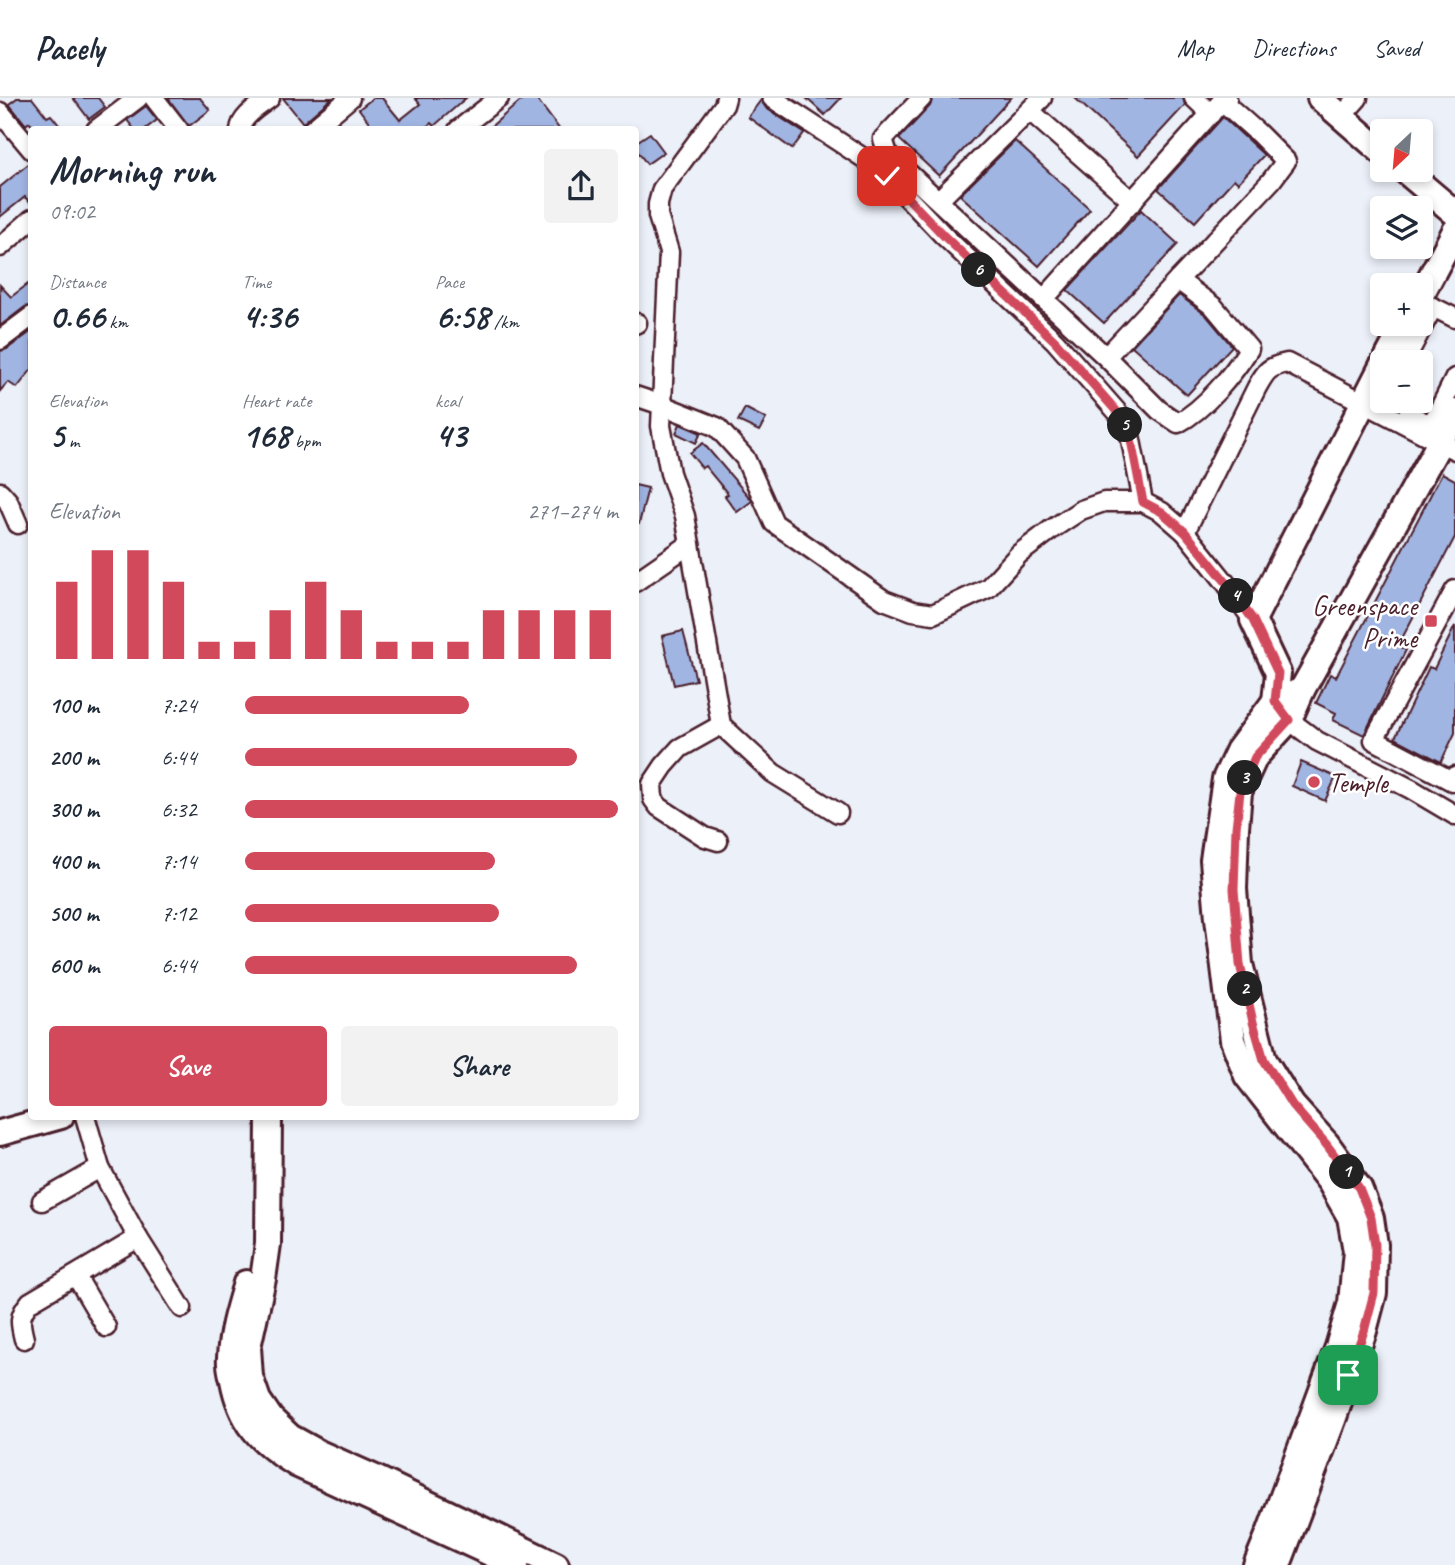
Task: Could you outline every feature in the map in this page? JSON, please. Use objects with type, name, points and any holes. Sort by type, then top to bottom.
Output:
[{"type":"main road","points":[[1320,98],[1370,142]]},
{"type":"main road","points":[[1418,182],[1455,213]]},
{"type":"main road","points":[[1433,273],[1455,232]]},
{"type":"main road","points":[[1278,1565],[1364,1331],[1374,1293],[1375,1245],[1371,1218],[1359,1188],[1292,1105],[1264,1060],[1240,964],[1234,889],[1236,828],[1240,792],[1255,757],[1282,710],[1278,673],[1253,620],[1370,408]]},
{"type":"main road","points":[[1256,1565],[1338,1347],[1351,1303],[1356,1251],[1350,1217],[1330,1182],[1247,1076],[1233,1040],[1213,860],[1225,779],[1238,751],[1302,690],[1448,446],[1455,412]]},
{"type":"main road","points":[[0,1116],[28,1108]]},
{"type":"main road","points":[[0,1133],[47,1120]]},
{"type":"main road","points":[[251,1120],[253,1218],[242,1332],[248,1347],[250,1377],[258,1400],[271,1419],[290,1437],[319,1453],[556,1565]]},
{"type":"main road","points":[[269,1120],[268,1244],[263,1279],[229,1361],[243,1413],[255,1432],[273,1450],[296,1465],[516,1565]]},
{"type":"street","points":[[116,124],[138,98]]},
{"type":"street","points":[[154,98],[176,126]]},
{"type":"street","points":[[240,126],[244,119],[270,98]]},
{"type":"street","points":[[317,126],[350,98]]},
{"type":"street","points":[[463,126],[499,98]]},
{"type":"street","points":[[726,98],[724,105],[662,189],[658,204],[658,216],[669,252],[661,426],[670,473],[685,516],[721,724],[773,773],[838,813]]},
{"type":"street","points":[[772,98],[887,176],[944,236],[1055,341],[1119,414],[1130,435],[1143,502]]},
{"type":"street","points":[[922,98],[883,139],[888,154],[1107,357],[1159,410],[1178,423],[1189,418],[1227,379],[1249,349],[1214,307],[1178,280]]},
{"type":"street","points":[[1107,357],[1271,181],[1286,161],[1258,133],[1220,104],[1194,98]]},
{"type":"street","points":[[1342,117],[1358,98]]},
{"type":"street","points":[[1044,299],[1220,104]]},
{"type":"street","points":[[939,200],[1036,105],[1133,202]]},
{"type":"street","points":[[0,111],[28,144]]},
{"type":"street","points":[[0,247],[28,222]]},
{"type":"street","points":[[1410,350],[1433,307],[1455,318]]},
{"type":"street","points":[[0,340],[28,319]]},
{"type":"street","points":[[1185,532],[1257,387],[1271,366],[1287,363],[1370,397]]},
{"type":"street","points":[[1405,413],[1426,423],[1434,420],[1455,378]]},
{"type":"street","points":[[639,397],[717,427],[745,458],[775,523],[884,600],[914,611],[933,614],[988,588],[1019,554],[1081,510],[1104,502],[1143,502],[1162,512],[1185,532],[1253,620]]},
{"type":"street","points":[[1397,413],[1448,446]]},
{"type":"street","points":[[0,492],[8,501],[18,524]]},
{"type":"street","points":[[639,579],[690,544]]},
{"type":"street","points":[[1455,590],[1374,740],[1452,781],[1455,776]]},
{"type":"street","points":[[1282,710],[1317,741],[1411,789],[1455,816]]},
{"type":"street","points":[[718,841],[705,837],[659,807],[653,799],[652,784],[663,766],[680,748],[721,724]]},
{"type":"street","points":[[86,1120],[100,1168],[138,1238],[182,1308]]},
{"type":"street","points":[[42,1201],[100,1168]]},
{"type":"street","points":[[24,1339],[20,1324],[22,1311],[30,1302],[138,1238]]},
{"type":"street","points":[[76,1276],[106,1327]]},
{"type":"building","points":[[17,98],[32,98],[47,117],[51,115],[60,126],[32,126],[29,122],[26,125],[9,104]]},
{"type":"building","points":[[73,98],[98,98],[105,107],[89,119]]},
{"type":"building","points":[[168,98],[200,98],[210,110],[189,126]]},
{"type":"building","points":[[283,98],[332,98],[303,123]]},
{"type":"building","points":[[373,98],[382,98],[400,120],[420,104],[415,98],[466,98],[434,126],[431,123],[428,126],[372,126],[359,109]]},
{"type":"building","points":[[524,98],[536,98],[557,126],[492,126]]},
{"type":"building","points":[[806,98],[841,98],[825,115]]},
{"type":"building","points":[[933,98],[1011,98],[939,176],[899,139],[930,106]]},
{"type":"building","points":[[1075,98],[1183,98],[1185,105],[1138,156]]},
{"type":"building","points":[[761,100],[766,108],[804,133],[792,149],[748,117]]},
{"type":"building","points":[[146,106],[157,120],[149,126],[132,126],[127,120]]},
{"type":"building","points":[[1223,117],[1264,155],[1238,183],[1234,179],[1195,222],[1158,189]]},
{"type":"building","points":[[650,133],[664,152],[647,164],[639,153],[639,140]]},
{"type":"building","points":[[1015,141],[1090,209],[1039,266],[960,195]]},
{"type":"building","points":[[28,164],[28,200],[25,197],[0,217],[0,187]]},
{"type":"building","points":[[1141,210],[1178,244],[1104,323],[1067,290]]},
{"type":"building","points":[[28,284],[28,306],[0,326],[0,285],[11,297]]},
{"type":"building","points":[[1179,295],[1206,315],[1232,346],[1187,395],[1132,346]]},
{"type":"building","points":[[28,334],[28,374],[17,388],[8,382],[0,391],[0,351]]},
{"type":"building","points":[[745,408],[766,419],[759,431],[738,421]]},
{"type":"building","points":[[680,424],[701,433],[696,443],[676,433]]},
{"type":"building","points":[[703,443],[752,501],[737,512],[725,496],[728,494],[705,466],[702,468],[690,453]]},
{"type":"building","points":[[1442,473],[1455,480],[1455,537],[1398,646],[1406,650],[1364,735],[1333,720],[1336,713],[1316,703],[1330,674],[1336,677]]},
{"type":"building","points":[[639,486],[648,488],[639,524]]},
{"type":"building","points":[[1455,626],[1455,733],[1441,762],[1395,738],[1429,667],[1434,669]]},
{"type":"building","points":[[683,631],[696,680],[674,685],[662,636]]},
{"type":"building","name":"Temple","points":[[1301,762],[1336,777],[1325,801],[1292,786]]},
{"type":"place","name":"Greenspace Prime","points":[[1431,621]]},
{"type":"place","name":"Temple","points":[[1314,782]]},
{"type":"route","points":[[887,176],[1000,291],[1055,341],[1119,414],[1130,435],[1143,502],[1162,512],[1185,532],[1226,582],[1253,620],[1278,673],[1275,701],[1289,720],[1255,757],[1240,792],[1234,889],[1240,964],[1264,1060],[1292,1105],[1359,1188],[1371,1218],[1375,1245],[1374,1293],[1348,1375]]}]
